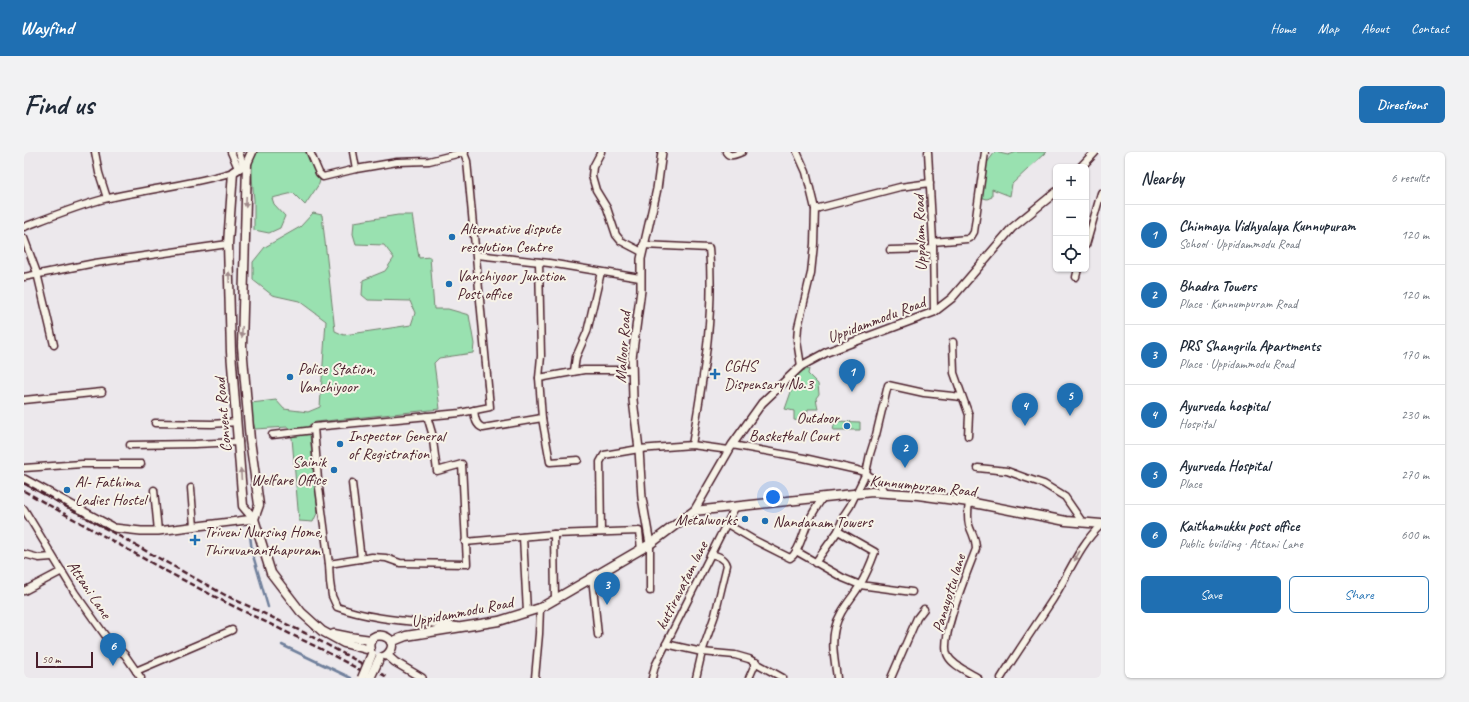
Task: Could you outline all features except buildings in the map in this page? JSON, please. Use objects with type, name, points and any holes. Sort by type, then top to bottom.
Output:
[{"type":"main road","name":"Convent Road","points":[[252,152],[240,167],[228,244],[231,352],[243,506],[251,519],[271,573],[301,612],[322,631],[344,643],[377,654]]},
{"type":"main road","points":[[240,167],[242,346],[250,440],[259,506],[251,519]]},
{"type":"main road","name":"Kunnumpuram Road","points":[[694,511],[857,493],[886,492],[969,502],[1066,521],[1101,524]]},
{"type":"main road","name":"Uppidammodu Road","points":[[389,639],[499,621],[540,608],[641,550],[694,511]]},
{"type":"main road","points":[[322,631],[371,640]]},
{"type":"main road","points":[[362,678],[377,654],[391,649],[389,639],[383,635],[376,635],[371,640],[369,646],[377,654]]},
{"type":"main road","points":[[370,678],[377,654]]},
{"type":"street","points":[[95,152],[99,173],[107,198]]},
{"type":"street","points":[[231,152],[240,167]]},
{"type":"street","points":[[238,152],[240,167]]},
{"type":"street","points":[[272,435],[314,430],[314,427],[427,416],[490,407],[477,255],[467,161],[464,152],[429,161],[397,162],[356,169],[323,177],[319,173],[310,152]]},
{"type":"street","points":[[353,152],[356,169]]},
{"type":"street","points":[[601,152],[593,167],[592,176],[596,190],[607,208],[616,235],[621,241],[643,248],[709,248],[711,275],[709,331],[707,353],[692,445]]},
{"type":"street","name":"Malloor Road","points":[[650,544],[642,498],[639,449],[633,400],[632,358],[641,290],[640,278],[643,248],[657,189],[662,152]]},
{"type":"street","points":[[726,152],[731,156],[742,152]]},
{"type":"street","points":[[797,152],[806,172],[815,209],[811,273],[797,341],[801,366]]},
{"type":"street","name":"Uppalam Road","points":[[928,152],[933,245],[934,312]]},
{"type":"street","points":[[890,250],[933,245],[971,237],[974,232],[985,152]]},
{"type":"street","points":[[1084,164],[1095,152]]},
{"type":"street","points":[[24,227],[107,198],[219,176],[240,167]]},
{"type":"street","points":[[815,209],[900,187],[930,183]]},
{"type":"street","points":[[1089,236],[1101,193]]},
{"type":"street","name":"Uppidammodu Road","points":[[694,511],[731,448],[762,403],[801,366],[828,352],[934,312],[952,298],[1012,228],[1053,194]]},
{"type":"street","points":[[24,238],[37,273],[54,345]]},
{"type":"street","points":[[24,277],[37,273],[95,263],[228,244]]},
{"type":"street","points":[[477,255],[539,262],[640,278]]},
{"type":"street","points":[[539,262],[541,356],[539,378],[542,418],[550,462],[578,460]]},
{"type":"street","points":[[574,371],[576,357],[587,332],[601,272]]},
{"type":"street","points":[[1076,278],[1077,272]]},
{"type":"street","points":[[953,342],[954,373],[969,415],[968,436]]},
{"type":"street","points":[[539,378],[574,371],[595,369],[632,370]]},
{"type":"street","points":[[815,563],[838,531],[844,514],[857,493],[866,473],[888,385],[924,393],[962,397]]},
{"type":"street","points":[[24,400],[102,392]]},
{"type":"street","points":[[474,410],[476,422],[483,428],[542,418]]},
{"type":"street","points":[[329,564],[381,557],[400,563],[467,564],[462,464],[437,471],[432,433],[427,416]]},
{"type":"street","points":[[155,423],[212,424],[237,422]]},
{"type":"street","points":[[314,430],[318,480],[332,596],[337,607],[361,615],[386,619],[468,627]]},
{"type":"street","points":[[130,445],[239,442]]},
{"type":"street","points":[[601,532],[600,462],[604,455],[639,449],[692,445],[731,448],[804,458],[866,473],[886,492]]},
{"type":"street","points":[[24,468],[82,464],[141,464]]},
{"type":"street","points":[[978,468],[1007,471],[1044,484],[1065,496],[1083,523]]},
{"type":"street","points":[[24,479],[114,528],[158,531],[251,519]]},
{"type":"street","points":[[352,483],[361,559]]},
{"type":"street","points":[[191,488],[194,527]]},
{"type":"street","points":[[154,490],[158,531]]},
{"type":"street","points":[[727,524],[788,558],[792,557],[807,524],[823,497]]},
{"type":"street","name":"Panayottu lane","points":[[969,502],[969,526],[974,535],[976,549],[948,628],[946,648],[948,656],[955,664],[978,678]]},
{"type":"street","name":"kuttiravatam lane","points":[[652,678],[655,666],[736,506]]},
{"type":"street","name":"Attani Lane","points":[[24,509],[75,593],[107,638],[125,655],[141,678]]},
{"type":"street","points":[[1001,678],[1053,599],[1082,548],[1093,532],[1101,524]]},
{"type":"street","points":[[465,542],[554,534],[639,531],[641,550]]},
{"type":"street","points":[[837,678],[834,652],[834,630],[842,610],[860,586],[875,552],[838,531]]},
{"type":"street","points":[[554,534],[554,600]]},
{"type":"street","points":[[523,537],[527,612]]},
{"type":"street","points":[[650,544],[650,590]]},
{"type":"street","points":[[796,551],[815,563],[860,586],[912,592]]},
{"type":"street","points":[[24,554],[39,558],[52,557]]},
{"type":"street","points":[[696,678],[702,652],[715,614],[726,565],[723,559],[711,554]]},
{"type":"street","points":[[24,591],[62,571]]},
{"type":"street","points":[[592,577],[598,635]]},
{"type":"street","points":[[535,678],[540,608]]},
{"type":"street","points":[[891,678],[917,618],[924,608]]},
{"type":"street","points":[[136,671],[232,630]]},
{"type":"street","points":[[666,644],[702,652],[735,655],[756,662],[783,678]]},
{"type":"street","points":[[377,654],[422,678]]},
{"type":"street","points":[[749,678],[756,662]]},
{"type":"green space","points":[[256,152],[308,152],[322,173],[319,184],[305,205],[293,193],[272,198],[274,204],[285,216],[280,228],[269,233],[254,230],[254,200],[251,165]]},
{"type":"green space","points":[[995,152],[1008,155],[1017,152],[1046,152],[1012,184],[1010,196],[992,189],[992,197],[987,199],[980,197],[986,164]]},
{"type":"green space","points":[[313,213],[322,215],[335,331],[344,335],[411,325],[415,313],[410,301],[368,300],[362,295],[363,280],[385,271],[394,258],[384,245],[356,244],[353,234],[354,222],[398,215],[412,215],[419,258],[430,257],[434,309],[448,309],[469,315],[474,344],[473,353],[439,358],[434,363],[440,409],[316,422],[309,425],[318,511],[313,522],[299,521],[292,438],[288,427],[255,429],[251,415],[251,403],[276,400],[284,409],[308,412],[320,407],[326,321],[299,301],[272,295],[253,280],[253,262],[265,247],[300,227]]},
{"type":"green space","points":[[809,369],[808,374],[818,384],[819,394],[816,398],[818,409],[808,409],[806,422],[794,420],[794,411],[785,409],[798,372]]},
{"type":"green space","name":"Outdoor Basketball Court","points":[[835,421],[860,422],[860,430],[833,430]]},
{"type":"waterway","points":[[235,152],[239,163]]},
{"type":"waterway","points":[[249,526],[252,552],[268,607]]},
{"type":"waterway","points":[[282,645],[351,678]]},
{"type":"railway","points":[[24,483],[225,595],[305,633],[389,678]]},
{"type":"railway","points":[[24,491],[164,570],[323,650],[375,678]]},
{"type":"place","name":"Alternative dispute resolution Centre","points":[[452,237]]},
{"type":"place","name":"Vanchiyoor Junction Post office","points":[[449,284]]},
{"type":"place","name":"CGHS Dispensary No.3","points":[[715,374]]},
{"type":"place","name":"Police Station, Vanchiyoor","points":[[290,377]]},
{"type":"place","name":"Chinmaya Vidhyalaya Kunnupuram","points":[[852,392]]},
{"type":"place","name":"Ayurveda Hospital","points":[[1070,416]]},
{"type":"place","name":"Outdoor Basketball Court","points":[[847,426]]},
{"type":"place","name":"Ayurveda hospital","points":[[1025,426]]},
{"type":"place","name":"Inspector General of Registration","points":[[340,444]]},
{"type":"place","name":"Bhadra Towers","points":[[905,468]]},
{"type":"place","name":"Sainik Welfare Office","points":[[334,470]]},
{"type":"place","name":"Al- Fathima Ladies Hostel","points":[[67,490]]},
{"type":"place","name":"Metalworks","points":[[745,519]]},
{"type":"place","name":"Nandanam Towers","points":[[765,521]]},
{"type":"place","name":"Triveni Nursing Home, Thiruvananthapuram","points":[[195,540]]},
{"type":"place","name":"PRS Shangrila Apartments","points":[[607,605]]},
{"type":"place","name":"Kaithamukku post office","points":[[113,666]]}]
